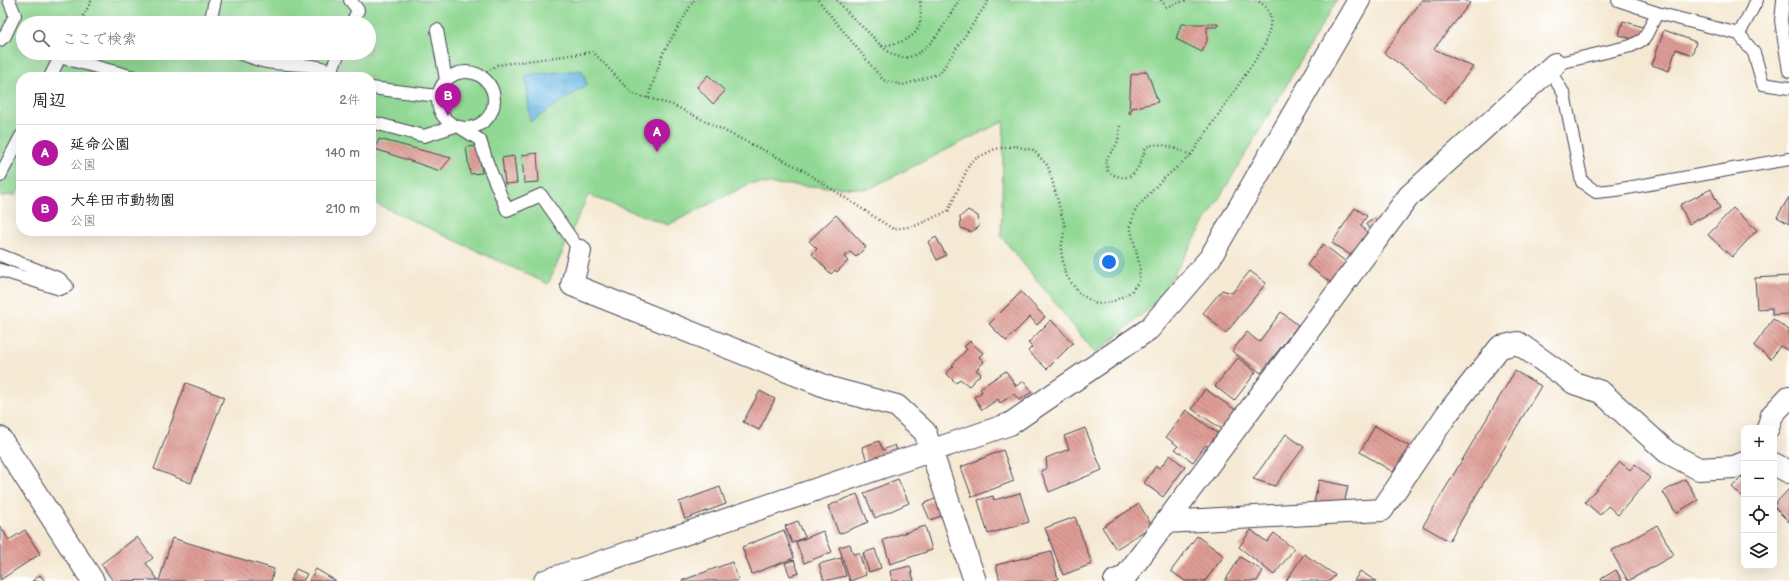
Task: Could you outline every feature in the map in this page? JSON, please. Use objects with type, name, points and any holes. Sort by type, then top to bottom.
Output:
[{"type":"street","points":[[545,581],[1010,424],[1149,329],[1210,258],[1358,0]]},
{"type":"street","points":[[1115,581],[1125,577],[1409,196],[1552,67]]},
{"type":"street","points":[[580,251],[572,286],[830,388],[897,406],[925,432],[930,451],[975,581]]},
{"type":"street","points":[[1166,522],[1382,510],[1447,414],[1500,347],[1518,343],[1574,383],[1601,392],[1667,452],[1698,469],[1734,467],[1741,464]]},
{"type":"street","points":[[1769,425],[1772,415],[1789,397]]},
{"type":"street","points":[[0,438],[92,581]]},
{"type":"street","points":[[1777,466],[1789,472]]},
{"type":"lane","points":[[0,40],[5,36],[15,15],[9,0]]},
{"type":"lane","points":[[212,16],[215,0]]},
{"type":"lane","points":[[350,0],[358,10],[355,16]]},
{"type":"lane","points":[[1618,0],[1657,13],[1739,34],[1754,53],[1763,84],[1789,88]]},
{"type":"lane","points":[[1739,34],[1757,0]]},
{"type":"lane","points":[[1783,0],[1781,21],[1789,71]]},
{"type":"lane","points":[[1657,13],[1644,39],[1631,46],[1552,67],[1564,94],[1582,182],[1596,192],[1616,190],[1789,160]]},
{"type":"lane","points":[[437,30],[446,80]]},
{"type":"lane","points":[[52,72],[58,60]]},
{"type":"lane","points":[[71,60],[116,72]]},
{"type":"lane","points":[[260,60],[266,62],[295,63],[328,72]]},
{"type":"lane","points":[[335,72],[338,60]]},
{"type":"lane","points":[[376,123],[424,136],[458,127],[474,127],[482,123],[489,116],[494,99],[492,90],[487,82],[480,76],[462,72],[446,80],[441,87],[438,96],[438,105],[441,114],[447,121],[458,127],[480,140],[488,165],[507,210],[541,195],[580,251]]},
{"type":"lane","points":[[376,89],[438,96]]},
{"type":"lane","points":[[0,176],[16,146]]},
{"type":"lane","points":[[0,255],[60,279],[67,286],[60,290],[0,270]]},
{"type":"path","points":[[83,16],[92,0]]},
{"type":"path","points":[[648,98],[663,53],[694,0]]},
{"type":"path","points":[[818,0],[883,80],[903,85],[940,73],[989,0]]},
{"type":"path","points":[[837,0],[892,55],[905,57],[918,54],[932,44],[959,0]]},
{"type":"path","points":[[882,46],[903,42],[919,28],[922,18],[920,0]]},
{"type":"path","points":[[1161,0],[1166,7],[1187,0]]},
{"type":"path","points":[[480,76],[497,65],[592,52],[633,94],[672,105],[801,169],[893,229],[915,226],[948,211],[971,161],[995,149],[1014,146],[1033,150],[1048,166],[1066,226],[1061,250],[1065,274],[1079,293],[1096,304],[1112,302],[1131,292],[1139,281],[1140,267],[1130,226],[1136,209],[1160,182],[1191,155],[1264,47],[1270,29],[1271,14],[1265,5],[1256,0]]},
{"type":"path","points":[[1120,126],[1117,143],[1108,154],[1106,163],[1108,172],[1118,178],[1131,176],[1138,170],[1146,147],[1153,144],[1166,146],[1191,155]]},
{"type":"green space","points":[[0,0],[1337,0],[1158,301],[1096,354],[1001,236],[1004,121],[868,189],[751,183],[668,225],[588,195],[548,284],[376,203],[376,72],[16,72],[16,195],[0,196]]},
{"type":"water","points":[[582,70],[587,85],[530,122],[526,75]]},
{"type":"building","points":[[1422,0],[1464,0],[1470,3],[1434,49],[1473,67],[1444,103],[1415,75],[1384,53]]},
{"type":"building","points":[[1623,21],[1646,28],[1642,42],[1619,35]]},
{"type":"building","points":[[1181,24],[1218,24],[1218,27],[1207,27],[1207,41],[1202,52],[1176,39]]},
{"type":"building","points":[[1664,30],[1696,42],[1692,55],[1676,49],[1669,71],[1652,65]]},
{"type":"building","points":[[1147,71],[1158,102],[1132,108],[1130,114],[1131,75]]},
{"type":"building","points":[[708,75],[725,91],[713,104],[697,87]]},
{"type":"building","points":[[379,139],[451,158],[440,171],[376,149]]},
{"type":"building","points":[[478,146],[482,173],[470,174],[466,147]]},
{"type":"building","points":[[537,153],[539,182],[524,183],[522,155]]},
{"type":"building","points":[[514,156],[517,183],[505,184],[502,158]]},
{"type":"building","points":[[1711,189],[1720,208],[1689,224],[1680,205]]},
{"type":"building","points":[[1789,197],[1789,224],[1777,217]]},
{"type":"building","points":[[1355,208],[1367,216],[1361,225],[1373,240],[1352,256],[1332,243]]},
{"type":"building","points":[[1733,208],[1757,230],[1732,257],[1708,235]]},
{"type":"building","points":[[968,210],[978,216],[979,227],[971,232],[961,228],[960,217]]},
{"type":"building","points":[[836,215],[866,247],[856,257],[850,252],[844,257],[848,261],[837,272],[835,270],[831,274],[812,254],[817,249],[809,241]]},
{"type":"building","points":[[1375,218],[1388,239],[1380,247],[1366,224]]},
{"type":"building","points":[[936,237],[946,255],[937,260],[928,242]]},
{"type":"building","points":[[1323,244],[1350,265],[1334,285],[1307,265]]},
{"type":"building","points":[[1250,271],[1266,283],[1226,333],[1203,313],[1222,290],[1232,293]]},
{"type":"building","points":[[1789,276],[1789,314],[1772,315],[1772,308],[1757,309],[1755,278]]},
{"type":"building","points":[[1021,292],[1045,317],[1037,325],[1030,317],[1006,341],[989,324]]},
{"type":"building","points":[[1281,312],[1298,325],[1261,373],[1232,351],[1247,332],[1259,342]]},
{"type":"building","points":[[1773,319],[1789,330],[1789,351],[1780,346],[1771,359],[1754,346]]},
{"type":"building","points":[[1051,320],[1073,343],[1047,369],[1028,351],[1032,347],[1028,343]]},
{"type":"building","points":[[970,341],[983,353],[979,357],[984,362],[976,370],[981,374],[969,386],[960,379],[956,383],[946,373],[954,366],[952,365],[967,349],[964,347]]},
{"type":"building","points":[[1238,358],[1256,372],[1234,401],[1215,386]]},
{"type":"building","points":[[1006,371],[1016,386],[1024,381],[1032,392],[1019,400],[1014,394],[1000,403],[998,399],[982,410],[974,397],[982,392],[980,388]]},
{"type":"building","points":[[1515,371],[1541,386],[1449,541],[1423,526]]},
{"type":"building","points":[[186,383],[224,397],[191,483],[154,469]]},
{"type":"building","points":[[1205,389],[1237,411],[1225,431],[1192,409]]},
{"type":"building","points":[[760,391],[775,399],[759,430],[743,422]]},
{"type":"building","points":[[1186,410],[1224,438],[1215,451],[1206,445],[1193,462],[1175,449],[1178,446],[1166,437]]},
{"type":"building","points":[[1375,426],[1409,446],[1393,472],[1360,452]]},
{"type":"building","points":[[1085,428],[1102,470],[1049,492],[1041,471],[1047,468],[1046,458],[1069,449],[1064,436]]},
{"type":"building","points":[[1286,434],[1304,447],[1275,486],[1253,479]]},
{"type":"building","points":[[879,441],[883,450],[895,445],[900,458],[870,469],[862,447]]},
{"type":"building","points":[[1003,450],[1014,481],[972,497],[961,467]]},
{"type":"building","points":[[1170,455],[1185,467],[1163,497],[1144,483],[1156,466],[1160,468]]},
{"type":"building","points":[[1620,462],[1630,470],[1635,464],[1650,478],[1618,515],[1608,506],[1600,515],[1585,502]]},
{"type":"building","points":[[1741,478],[1741,496],[1732,487]]},
{"type":"building","points":[[898,479],[909,503],[875,518],[864,493]]},
{"type":"building","points":[[1685,479],[1698,500],[1676,513],[1663,492]]},
{"type":"building","points":[[1319,480],[1348,486],[1343,509],[1314,503]]},
{"type":"building","points":[[720,487],[726,504],[685,519],[679,502]]},
{"type":"building","points":[[1789,489],[1789,522],[1777,510],[1777,502]]},
{"type":"building","points":[[1020,493],[1029,522],[988,534],[978,500],[993,496],[994,500]]},
{"type":"building","points":[[857,494],[868,522],[839,534],[828,506]]},
{"type":"building","points":[[947,494],[954,511],[930,520],[923,504]]},
{"type":"building","points":[[1139,504],[1152,526],[1116,549],[1102,527]]},
{"type":"building","points":[[1075,517],[1092,564],[1063,575],[1045,528]]},
{"type":"building","points":[[798,521],[805,537],[792,543],[785,526]]},
{"type":"building","points":[[1657,525],[1674,555],[1628,581],[1611,551]]},
{"type":"building","points":[[0,526],[9,540],[25,530],[40,554],[0,580]]},
{"type":"building","points":[[925,526],[932,550],[890,564],[883,540]]},
{"type":"building","points":[[784,530],[794,558],[752,574],[742,547]]},
{"type":"building","points":[[1251,530],[1267,542],[1274,533],[1294,549],[1274,575],[1239,547]]},
{"type":"building","points":[[823,531],[832,552],[804,563],[796,542]]},
{"type":"building","points":[[1197,536],[1224,556],[1205,581],[1185,581],[1171,571]]},
{"type":"building","points":[[137,537],[153,558],[146,563],[158,580],[113,581],[101,564]]},
{"type":"building","points":[[172,538],[274,569],[271,581],[159,581]]},
{"type":"building","points":[[850,544],[853,554],[859,553],[866,575],[850,581],[839,547]]},
{"type":"building","points":[[875,549],[881,568],[869,572],[863,553]]},
{"type":"building","points":[[1051,551],[1058,579],[1050,581],[1000,581],[996,565]]},
{"type":"building","points":[[1304,554],[1335,575],[1330,581],[1286,581]]},
{"type":"building","points":[[1240,557],[1263,571],[1257,581],[1225,581]]},
{"type":"building","points":[[841,558],[846,576],[824,581],[819,564]]},
{"type":"building","points":[[794,560],[799,573],[790,576],[785,563]]},
{"type":"building","points":[[732,562],[739,581],[681,581]]},
{"type":"building","points":[[910,566],[914,581],[892,581],[890,571]]},
{"type":"building","points":[[296,569],[307,574],[303,581],[290,581]]},
{"type":"building","points":[[316,569],[336,581],[309,581]]},
{"type":"building","points":[[1616,570],[1622,581],[1602,581],[1601,579]]},
{"type":"building","points":[[1360,571],[1376,581],[1354,581]]},
{"type":"building","points":[[40,575],[45,581],[32,581]]},
{"type":"place","name":"大牟田市動物園","points":[[448,116]]},
{"type":"place","name":"延命公園","points":[[657,152]]}]
